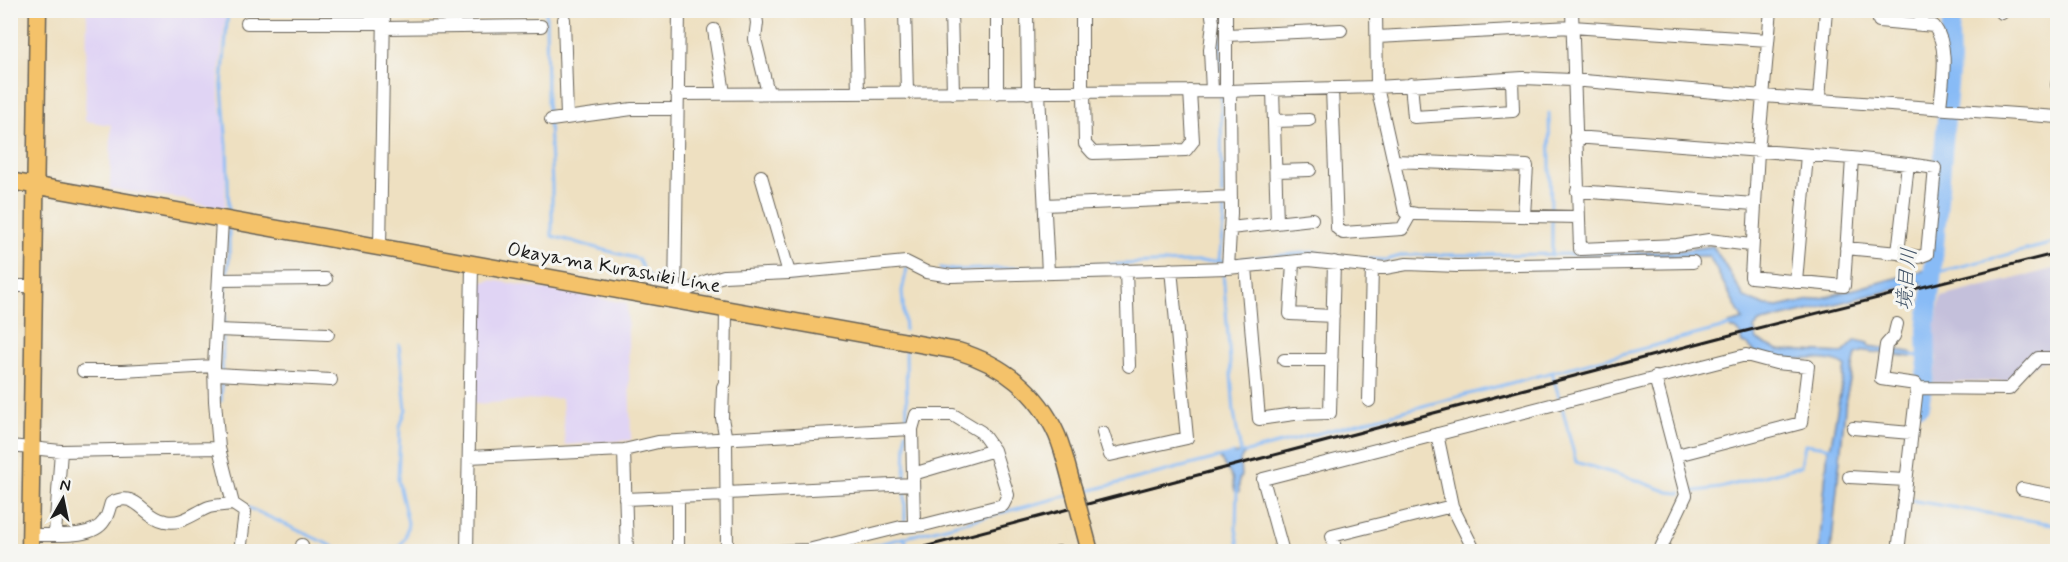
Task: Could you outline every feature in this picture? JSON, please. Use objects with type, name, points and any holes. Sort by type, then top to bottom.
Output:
[{"type":"main road","points":[[30,543],[38,10]]},
{"type":"main road","name":"Okayama Kurashiki Line","points":[[10,181],[471,265],[674,298],[938,347],[980,357],[1011,376],[1045,411],[1058,436],[1090,552]]},
{"type":"street","points":[[679,10],[674,298],[707,281],[724,276],[789,273],[906,262],[934,274],[951,276],[1048,269],[1171,269],[1225,265],[1246,267],[1308,260],[1385,268],[1407,264],[1457,266],[1693,262]]},
{"type":"street","points":[[755,10],[757,23],[755,39],[768,93]]},
{"type":"street","points":[[856,10],[858,93]]},
{"type":"street","points":[[905,10],[907,93]]},
{"type":"street","points":[[951,10],[953,93]]},
{"type":"street","points":[[997,10],[997,93]]},
{"type":"street","points":[[1028,10],[1033,93],[1045,205],[1048,269]]},
{"type":"street","points":[[1082,10],[1085,144],[1093,153],[1186,150],[1192,141],[1190,92]]},
{"type":"street","points":[[1211,10],[1213,22],[1210,50],[1222,91]]},
{"type":"street","points":[[1225,265],[1230,228],[1225,197],[1222,91],[1226,10]]},
{"type":"street","points":[[1376,10],[1377,87],[1405,212],[1578,217]]},
{"type":"street","points":[[1572,10],[1572,80],[1580,249],[1677,245],[1709,240],[1751,245]]},
{"type":"street","points":[[1771,10],[1754,204],[1751,277],[1844,286],[1852,158]]},
{"type":"street","points":[[1819,100],[1826,10]]},
{"type":"street","points":[[1880,10],[1879,21],[1934,26],[1940,34],[1945,109]]},
{"type":"street","points":[[1922,25],[1923,10]]},
{"type":"street","points":[[564,19],[567,118]]},
{"type":"street","points":[[247,23],[384,20],[541,26]]},
{"type":"street","points":[[380,248],[384,20]]},
{"type":"street","points":[[1377,37],[1572,27],[1768,40]]},
{"type":"street","points":[[714,30],[724,93]]},
{"type":"street","points":[[1226,35],[1341,30]]},
{"type":"street","points":[[677,94],[1190,92],[1377,87],[1512,79],[1572,80],[2058,117]]},
{"type":"street","points":[[1411,84],[1414,117],[1514,111],[1512,79]]},
{"type":"street","points":[[2057,85],[2058,81]]},
{"type":"street","points":[[1332,88],[1337,228],[1343,232],[1402,229],[1410,213]]},
{"type":"street","points":[[1273,90],[1277,223]]},
{"type":"street","points":[[551,120],[632,109],[677,110]]},
{"type":"street","points":[[1274,121],[1309,120]]},
{"type":"street","points":[[1575,137],[1852,158],[1935,168],[1927,254],[1919,257],[1846,248]]},
{"type":"street","points":[[1796,282],[1807,155]]},
{"type":"street","points":[[1394,161],[1527,166],[1524,215]]},
{"type":"street","points":[[1898,253],[1908,164]]},
{"type":"street","points":[[1276,171],[1310,170]]},
{"type":"street","points":[[761,176],[789,273]]},
{"type":"street","points":[[1577,191],[1754,204]]},
{"type":"street","points":[[1045,205],[1225,197]]},
{"type":"street","points":[[1230,228],[1312,219]]},
{"type":"street","points":[[227,221],[220,280],[222,330],[215,401],[219,448],[232,500],[245,512],[240,552]]},
{"type":"street","points":[[1293,262],[1290,314],[1333,316]]},
{"type":"street","points":[[1246,267],[1259,419],[1294,414],[1330,413],[1334,262]]},
{"type":"street","points":[[467,552],[471,265]]},
{"type":"street","points":[[1369,401],[1372,266]]},
{"type":"street","points":[[1103,433],[1110,454],[1187,438],[1171,269]]},
{"type":"street","points":[[1126,270],[1129,366]]},
{"type":"street","points":[[220,280],[326,279]]},
{"type":"street","points":[[10,286],[34,286]]},
{"type":"street","points":[[726,309],[722,418],[726,440],[727,552]]},
{"type":"street","points":[[1897,324],[1894,336],[1885,352],[1881,379],[1916,384],[1922,389],[2009,389],[2038,358],[2058,358]]},
{"type":"street","points":[[222,330],[328,334]]},
{"type":"street","points":[[1283,552],[1263,479],[1746,355],[1776,363],[1808,366],[1801,423],[1677,455]]},
{"type":"street","points":[[1284,360],[1332,360]]},
{"type":"street","points":[[83,371],[219,372],[331,380]]},
{"type":"street","points":[[1655,377],[1685,492],[1659,552]]},
{"type":"street","points":[[1898,552],[1911,433],[1922,389]]},
{"type":"street","points":[[749,552],[808,550],[1003,505],[1008,495],[994,450],[981,432],[952,415],[916,415],[908,430],[908,526]]},
{"type":"street","points":[[1853,428],[1911,433]]},
{"type":"street","points":[[469,457],[624,450],[658,442],[908,430]]},
{"type":"street","points":[[1437,434],[1452,506],[1475,552]]},
{"type":"street","points":[[10,446],[61,451],[219,448]]},
{"type":"street","points":[[624,450],[627,552]]},
{"type":"street","points":[[625,499],[909,482],[994,450]]},
{"type":"street","points":[[55,531],[61,451]]},
{"type":"street","points":[[1849,477],[1906,480]]},
{"type":"street","points":[[2022,489],[2058,496]]},
{"type":"street","points":[[678,497],[678,552]]},
{"type":"street","points":[[30,543],[55,531],[88,534],[105,520],[111,503],[126,498],[133,500],[162,521],[173,523],[232,500]]},
{"type":"street","points":[[1336,552],[1332,536],[1452,506]]},
{"type":"shaded area","points":[[86,11],[226,11],[219,77],[226,164],[225,208],[198,204],[186,199],[110,189],[111,125],[85,121]]},
{"type":"shaded area","points":[[2057,268],[2057,354],[2012,375],[2007,381],[1933,383],[1937,359],[1933,336],[1941,297]]},
{"type":"shaded area","points":[[491,280],[627,303],[631,440],[565,445],[562,398],[474,404],[476,284]]},
{"type":"water","points":[[1713,246],[1745,298],[1766,306],[1778,307],[1825,297],[1933,268],[1932,280],[1759,323],[1754,328],[1757,340],[1778,350],[1843,353],[1856,340],[1868,343],[1868,346],[1910,352],[1913,355],[1911,357],[1865,351],[1856,354],[1846,398],[1831,551],[1819,551],[1828,448],[1831,445],[1845,366],[1831,361],[1771,357],[1753,351],[1748,345],[1742,343],[1739,332],[1731,329],[1729,324],[1743,320],[1709,256],[1637,257],[1637,252],[1676,251]]},
{"type":"water","points":[[1245,452],[1240,461],[1239,492],[1235,491],[1232,477],[1219,457]]},
{"type":"waterway","points":[[228,10],[222,86],[229,215]]},
{"type":"waterway","points":[[546,10],[549,116]]},
{"type":"waterway","name":"境目川","points":[[1920,406],[1927,362],[1926,330],[1951,62],[1950,33],[1953,10]]},
{"type":"waterway","points":[[1220,33],[1220,69]]},
{"type":"waterway","points":[[1221,93],[1222,194]]},
{"type":"waterway","points":[[1549,113],[1551,214]]},
{"type":"waterway","points":[[549,123],[552,236],[638,259],[651,278]]},
{"type":"waterway","points":[[1219,260],[1224,218],[1223,201]]},
{"type":"waterway","points":[[1552,220],[1552,256]]},
{"type":"waterway","points":[[226,278],[229,259],[229,225]]},
{"type":"waterway","points":[[1931,274],[2058,242]]},
{"type":"waterway","points":[[1231,260],[1315,252],[1346,258],[1386,260],[1404,255],[1640,254]]},
{"type":"waterway","points":[[1051,266],[1224,261]]},
{"type":"waterway","points":[[940,268],[954,270],[1045,267]]},
{"type":"waterway","points":[[905,330],[902,291],[907,268]]},
{"type":"waterway","points":[[1223,272],[1234,412],[1241,453]]},
{"type":"waterway","points":[[790,279],[823,276]]},
{"type":"waterway","points":[[224,326],[225,284]]},
{"type":"waterway","points":[[1243,453],[1733,325]]},
{"type":"waterway","points":[[222,371],[223,332]]},
{"type":"waterway","points":[[396,552],[405,538],[408,523],[398,480],[400,427],[406,409],[399,345]]},
{"type":"waterway","points":[[906,350],[907,426]]},
{"type":"waterway","points":[[1911,355],[1927,357]]},
{"type":"waterway","points":[[1552,373],[1559,397]]},
{"type":"waterway","points":[[221,401],[222,377]]},
{"type":"waterway","points":[[1562,407],[1576,462],[1669,492],[1681,493]]},
{"type":"waterway","points":[[905,480],[906,432]]},
{"type":"waterway","points":[[1688,492],[1720,488],[1801,466],[1805,444],[1833,448]]},
{"type":"waterway","points":[[1080,493],[1233,454]]},
{"type":"waterway","points":[[905,486],[905,525]]},
{"type":"waterway","points":[[1237,488],[1236,528],[1240,552]]},
{"type":"waterway","points":[[848,552],[1070,495]]},
{"type":"waterway","points":[[1909,500],[2058,525]]},
{"type":"waterway","points":[[245,506],[345,552]]},
{"type":"waterway","points":[[905,537],[907,552]]},
{"type":"railway","points":[[905,552],[1738,333],[2058,253]]}]
